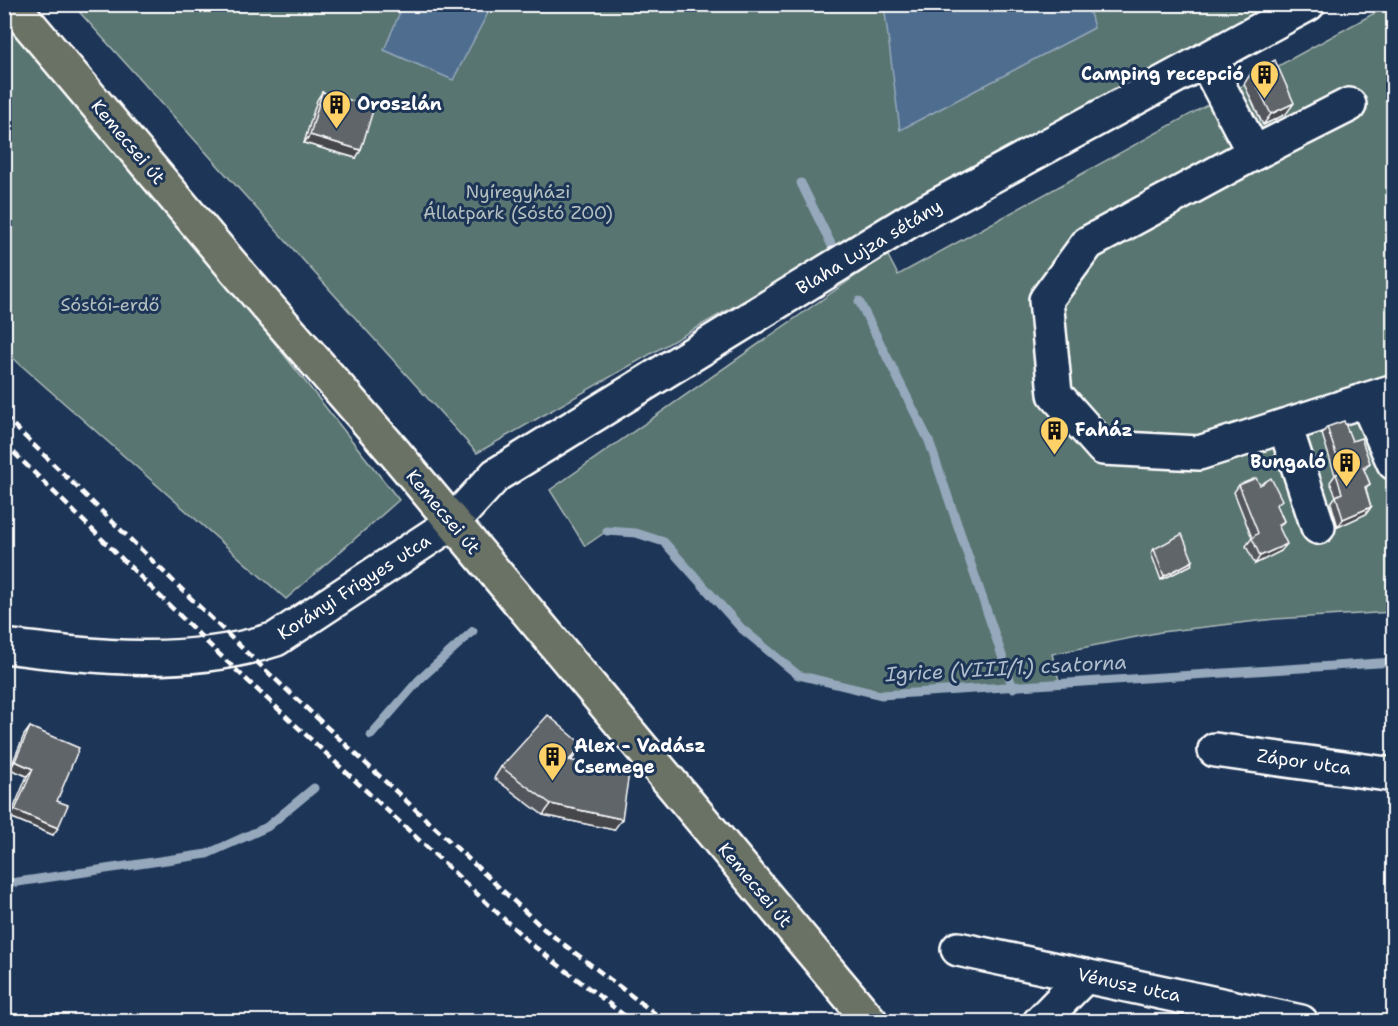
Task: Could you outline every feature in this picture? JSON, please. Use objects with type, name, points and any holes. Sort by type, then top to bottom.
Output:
[{"type":"main road","name":"Kemecsei út","points":[[12,4],[871,1022]]},
{"type":"street","name":"Blaha Lujza sétány","points":[[452,523],[496,475],[899,227],[1308,4]]},
{"type":"street","points":[[1205,60],[1254,153]]},
{"type":"street","points":[[1349,105],[1254,153],[1088,243],[1046,300],[1055,394],[1103,448],[1199,453],[1380,395],[1394,463]]},
{"type":"street","points":[[1285,426],[1318,527]]},
{"type":"street","name":"Korányi Frigyes utca","points":[[4,646],[179,659],[244,650],[276,639],[300,626],[452,523]]},
{"type":"street","name":"Zápor utca","points":[[1215,750],[1394,775]]},
{"type":"street","name":"Vénusz utca","points":[[958,950],[1301,1022]]},
{"type":"street","points":[[1040,1022],[1085,976]]},
{"type":"green space","name":"Nyíregyházi Állatpark (Sóstó ZOO)","points":[[73,5],[1286,5],[878,224],[477,453]]},
{"type":"green space","points":[[1389,5],[1393,5],[1393,612],[1275,619],[1161,632],[1052,654],[1060,684],[881,695],[798,675],[741,628],[664,542],[636,533],[607,531],[585,546],[550,490],[887,254],[898,275]]},
{"type":"green space","name":"Sóstói-erdő","points":[[4,9],[72,87],[399,500],[286,599],[5,351]]},
{"type":"water","points":[[403,5],[492,5],[453,80],[384,50]]},
{"type":"water","points":[[884,5],[1088,5],[1094,28],[900,130]]},
{"type":"building","points":[[1275,60],[1294,103],[1271,114],[1251,73]]},
{"type":"building","name":"Oroszlán","points":[[322,92],[374,107],[361,150],[310,135]]},
{"type":"building","name":"Bungaló","points":[[1344,421],[1352,441],[1361,438],[1370,463],[1363,467],[1370,484],[1365,487],[1371,507],[1343,519],[1336,496],[1342,493],[1336,474],[1342,472],[1327,427]]},
{"type":"building","name":"Bungaló","points":[[1256,478],[1260,485],[1271,478],[1282,500],[1276,505],[1284,521],[1278,525],[1287,544],[1260,556],[1252,538],[1258,533],[1239,485]]},
{"type":"building","points":[[1182,534],[1193,561],[1164,576],[1154,549]]},
{"type":"building","name":"Alex - Vadász Csemege","points":[[548,715],[583,745],[569,760],[629,773],[622,819],[551,804],[501,767]]},
{"type":"building","points":[[30,727],[79,748],[57,801],[68,805],[58,828],[15,810],[33,769],[15,761]]},
{"type":"waterway","points":[[801,183],[833,248]]},
{"type":"waterway","points":[[859,301],[929,441],[1013,688]]},
{"type":"waterway","name":"Igrice (VIII/1.) csatorna","points":[[607,531],[636,533],[664,542],[741,628],[798,675],[881,695],[1394,662]]},
{"type":"waterway","name":"Igrice (VIII/1.) csatorna","points":[[371,735],[419,680],[473,631]]},
{"type":"waterway","name":"Igrice (VIII/1.) csatorna","points":[[4,884],[207,854],[267,827],[314,788]]},
{"type":"railway","points":[[4,416],[244,650],[545,930],[666,1022]]},
{"type":"railway","points":[[4,443],[219,654],[531,944],[633,1022]]},
{"type":"place","name":"Camping recepció","points":[[1265,100]]},
{"type":"place","name":"Oroszlán","points":[[336,130]]},
{"type":"place","name":"Faház","points":[[1054,456]]},
{"type":"place","name":"Bungaló","points":[[1347,488]]},
{"type":"place","name":"Alex - Vadász Csemege","points":[[553,782]]}]
